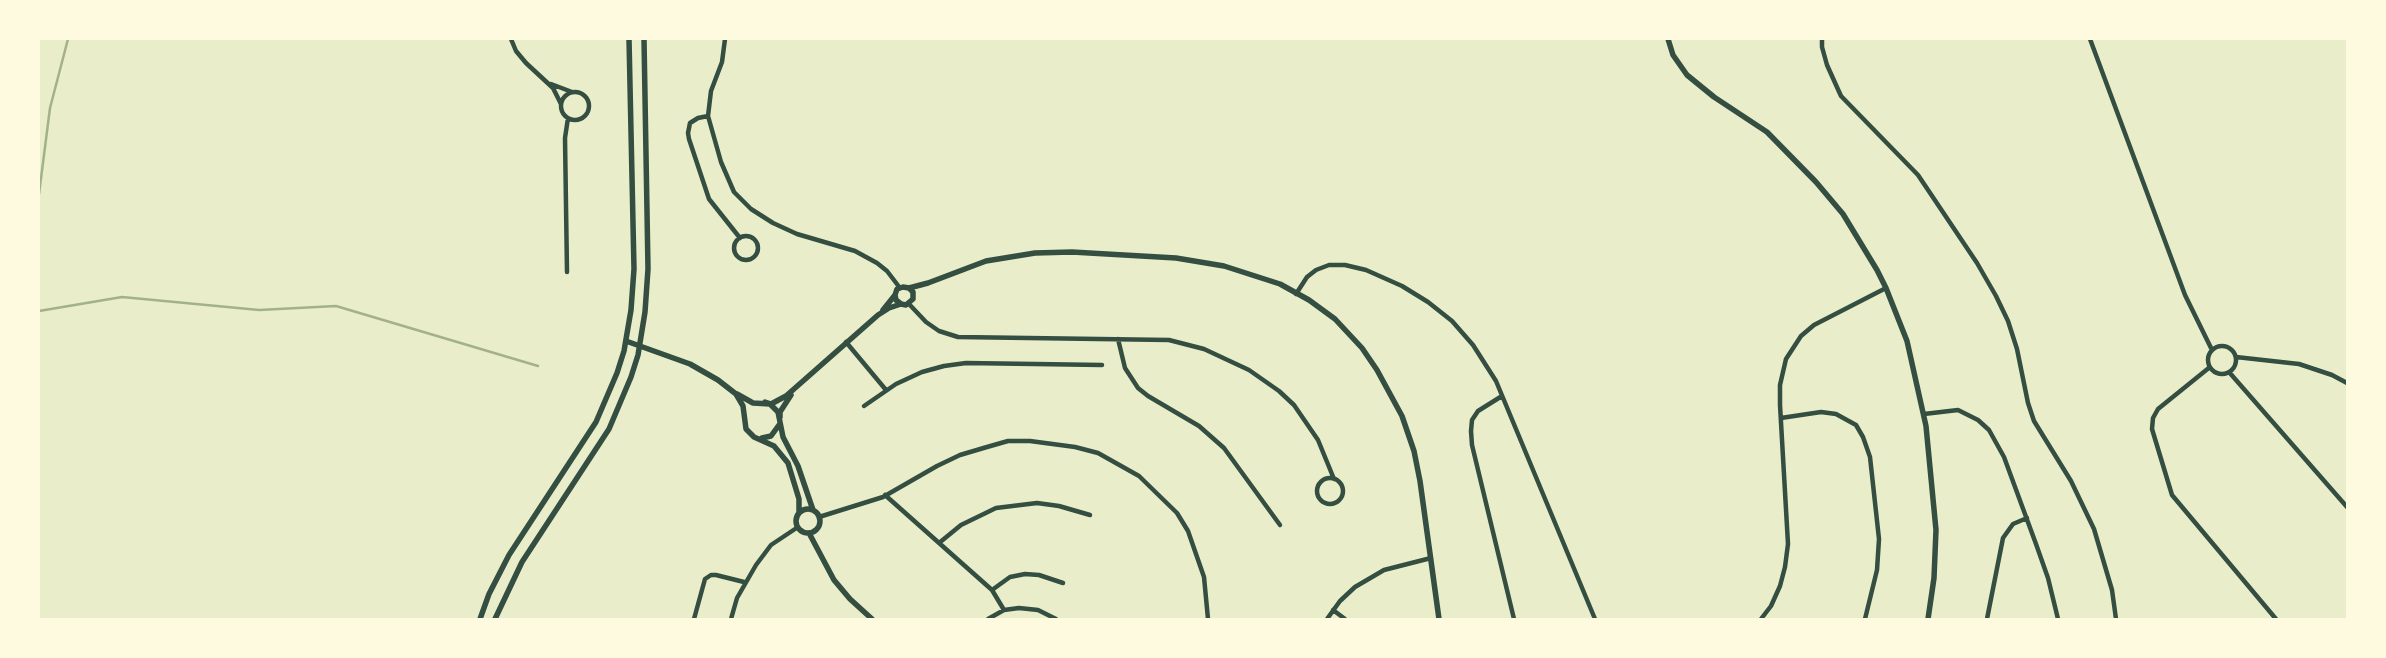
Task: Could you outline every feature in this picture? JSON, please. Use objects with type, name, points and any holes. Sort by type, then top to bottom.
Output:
[{"type":"street","points":[[511,39],[516,51],[533,70],[548,82],[558,95],[563,114],[568,118],[579,120],[588,110],[586,97],[548,82]]},
{"type":"street","points":[[480,619],[489,594],[509,555],[596,422],[617,372],[626,341],[634,269],[629,39]]},
{"type":"street","points":[[496,619],[522,562],[609,429],[631,377],[640,346],[648,269],[644,39]]},
{"type":"street","points":[[725,39],[722,62],[711,91],[708,116],[714,142],[734,192],[751,209],[790,231],[840,246],[870,259],[887,271],[900,288]]},
{"type":"street","points":[[1668,39],[1674,54],[1687,75],[1714,97],[1767,132],[1816,182],[1843,214],[1866,250],[1886,288],[1906,341],[1924,414],[1936,530],[1934,578],[1928,619]]},
{"type":"street","points":[[1822,39],[1827,66],[1841,96],[1918,176],[1977,263],[1996,296],[2008,321],[2017,348],[2028,403],[2034,421],[2071,480],[2094,529],[2112,590],[2116,619]]},
{"type":"street","points":[[2090,39],[2185,295],[2212,350]]},
{"type":"street","points":[[561,105],[565,96],[573,92]]},
{"type":"street","points":[[708,116],[698,118],[690,124],[689,139],[709,199],[740,238]]},
{"type":"street","points":[[567,272],[565,138],[568,118]]},
{"type":"street","points":[[747,236],[756,242],[757,253],[752,258],[740,258],[735,252],[734,245],[740,238],[747,236]]},
{"type":"street","points":[[900,288],[909,288],[928,283],[986,262],[1035,253],[1072,252],[1202,262],[1250,273],[1280,284],[1309,300],[1348,332],[1378,370],[1392,396],[1414,451],[1439,619]]},
{"type":"street","points":[[1296,294],[1307,277],[1316,270],[1329,265],[1345,265],[1366,270],[1402,286],[1428,302],[1452,321],[1488,367],[1502,396],[1595,619]]},
{"type":"street","points":[[909,304],[914,296],[928,283]]},
{"type":"street","points":[[878,315],[900,288]]},
{"type":"street","points":[[909,288],[914,296]]},
{"type":"street","points":[[1760,619],[1771,606],[1786,567],[1788,544],[1780,418],[1782,372],[1786,359],[1801,336],[1832,315],[1886,288]]},
{"type":"street","points":[[895,295],[896,300],[900,304]]},
{"type":"street","points":[[626,341],[690,364],[753,403],[762,402],[770,404],[795,390],[878,315],[900,304],[909,304],[926,322],[939,331],[958,337],[1169,340],[1186,343],[1224,358],[1265,380],[1294,405],[1309,424],[1328,462],[1334,479],[1342,484],[1344,493],[1340,501],[1329,505],[1320,501],[1317,490],[1321,481],[1334,479]]},
{"type":"street","points":[[1118,339],[1125,368],[1138,388],[1148,396],[1199,426],[1224,448],[1280,524]]},
{"type":"street","points":[[846,342],[886,390]]},
{"type":"street","points":[[2219,346],[2228,347],[2236,357],[2235,366],[2229,372],[2221,374],[2210,368],[2208,358],[2212,350],[2219,346]]},
{"type":"street","points":[[2236,357],[2299,364],[2332,375],[2347,383]]},
{"type":"street","points":[[864,406],[886,390],[922,372],[944,366],[966,363],[1102,365]]},
{"type":"street","points":[[2210,368],[2158,409],[2153,418],[2152,429],[2172,495],[2276,619]]},
{"type":"street","points":[[2229,372],[2347,507]]},
{"type":"street","points":[[729,389],[740,400],[746,429],[754,437],[766,438],[776,433],[780,419],[775,407],[762,402],[749,407],[744,418]]},
{"type":"street","points":[[760,438],[774,446],[788,463],[799,499],[799,513],[796,520],[798,527],[803,532],[809,533],[814,531],[819,526],[819,517],[813,510],[798,466],[783,437],[780,419],[780,412],[795,390]]},
{"type":"street","points":[[1502,396],[1478,411],[1472,420],[1471,431],[1472,445],[1514,619]]},
{"type":"street","points":[[1924,414],[1958,410],[1978,420],[1989,430],[2004,457],[2048,578],[2058,619]]},
{"type":"street","points":[[1780,418],[1821,412],[1836,414],[1856,425],[1863,437],[1870,457],[1878,539],[1877,570],[1866,619]]},
{"type":"street","points":[[819,517],[862,505],[885,496],[960,455],[1008,442],[1054,442],[1098,453],[1139,476],[1177,513],[1188,531],[1204,577],[1208,619]]},
{"type":"street","points":[[885,496],[992,590],[1004,610]]},
{"type":"street","points":[[938,543],[961,525],[996,508],[1037,503],[1059,506],[1090,515]]},
{"type":"street","points":[[799,513],[806,509],[813,510]]},
{"type":"street","points":[[1987,619],[2003,538],[2013,524],[2026,518]]},
{"type":"street","points":[[731,619],[744,582],[771,545],[798,527]]},
{"type":"street","points":[[809,533],[834,580],[850,599],[872,619]]},
{"type":"street","points":[[1327,619],[1355,587],[1384,570],[1431,558]]},
{"type":"street","points":[[992,590],[1010,578],[1025,574],[1039,575],[1063,583]]},
{"type":"street","points":[[694,619],[699,595],[705,579],[711,575],[716,575],[744,582]]},
{"type":"street","points":[[988,619],[1004,610],[1019,608],[1038,610],[1056,619]]},
{"type":"street","points":[[1333,610],[1345,619]]},
{"type":"waterway","points":[[39,194],[50,108],[68,39]]},
{"type":"waterway","points":[[39,311],[122,297],[259,310],[336,306],[538,366]]}]
